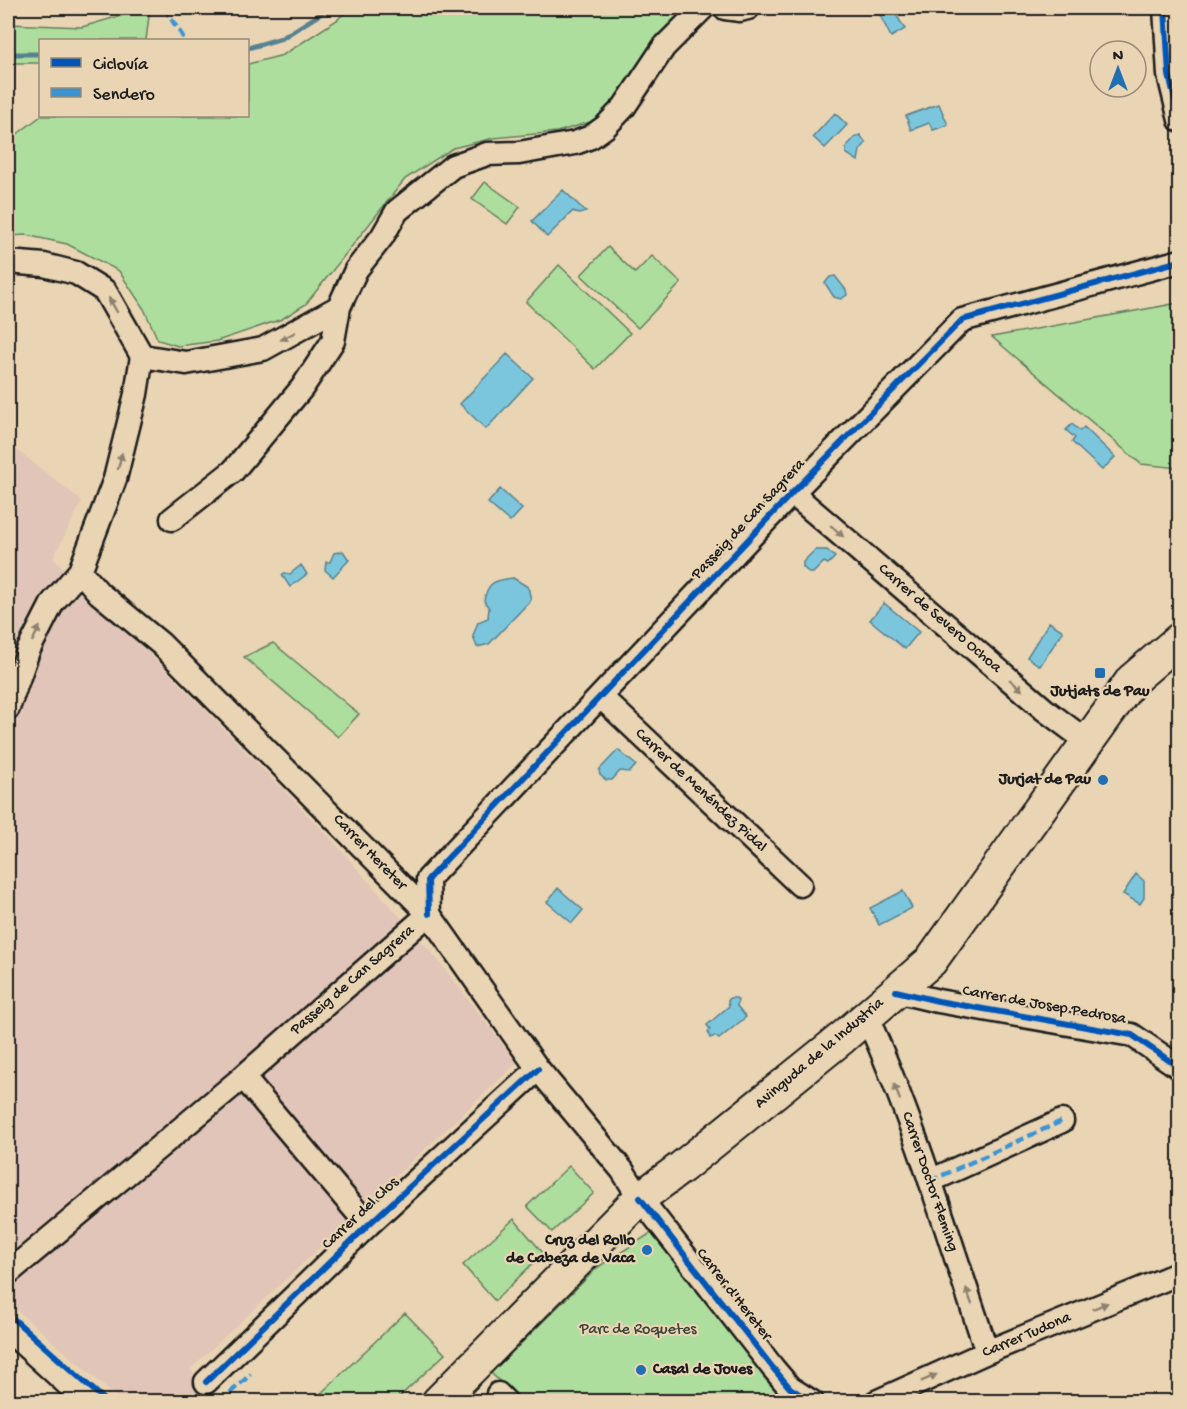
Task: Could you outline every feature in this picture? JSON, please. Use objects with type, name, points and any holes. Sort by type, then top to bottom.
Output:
[{"type":"street","points":[[172,519],[233,471],[302,388],[333,341],[339,307],[356,270],[382,237],[397,211],[453,166],[487,154],[519,153],[574,143],[591,137],[605,127],[624,107],[664,47],[703,8]]},
{"type":"street","points":[[725,8],[740,10],[748,8]]},
{"type":"street","points":[[1166,8],[1169,75],[1179,120]]},
{"type":"street","points":[[1176,8],[1179,22]]},
{"type":"street","name":"Passeig de Can Sagrera","points":[[8,1273],[243,1077],[429,914],[428,879],[792,493],[962,320],[1179,261]]},
{"type":"street","points":[[8,262],[44,265],[76,273],[105,291],[142,356],[136,394],[115,479],[80,571],[53,602],[28,651],[8,708]]},
{"type":"street","points":[[142,356],[186,363],[263,349],[339,307]]},
{"type":"street","name":"Carrer de Severo Ochoa","points":[[792,493],[1045,710],[1088,742]]},
{"type":"street","name":"Carrer Hereter","points":[[80,571],[99,593],[161,644],[429,914],[538,1069],[622,1170],[640,1198]]},
{"type":"street","name":"Avinguda de la Industria","points":[[438,1401],[640,1198],[700,1153],[842,1038],[931,961],[1132,680],[1179,639]]},
{"type":"street","name":"Carrer de Menéndez Pidal","points":[[601,697],[800,885]]},
{"type":"street","name":"Carrer de Josep Pedrosa","points":[[896,991],[938,1001],[1132,1035],[1179,1068]]},
{"type":"street","name":"Carrer Doctor Fleming","points":[[866,1015],[882,1051],[930,1180],[987,1352]]},
{"type":"street","name":"Carrer del Clos","points":[[206,1382],[368,1225],[538,1069]]},
{"type":"street","points":[[243,1077],[368,1225]]},
{"type":"street","points":[[930,1180],[1062,1121]]},
{"type":"street","name":"Carrer d'Hereter","points":[[640,1198],[773,1368],[790,1388],[812,1401]]},
{"type":"street","name":"Carrer Tudona","points":[[876,1401],[987,1352],[1179,1273]]},
{"type":"street","points":[[8,1330],[87,1401]]},
{"type":"shaded area","points":[[8,443],[82,501],[53,558],[125,628],[332,840],[441,964],[517,1063],[190,1369],[219,1401],[121,1401],[8,1302]]},
{"type":"green space","points":[[150,8],[146,39],[39,39],[39,63],[8,63],[8,24],[82,27]]},
{"type":"green space","points":[[350,8],[686,8],[662,31],[611,109],[590,122],[557,132],[494,138],[453,148],[405,179],[306,304],[282,319],[217,341],[178,346],[158,340],[144,309],[119,271],[67,244],[26,235],[8,236],[8,141],[40,117],[249,117],[249,64],[283,55],[337,20]]},
{"type":"green space","points":[[485,182],[520,207],[507,224],[472,199]]},
{"type":"green space","points":[[608,247],[635,273],[652,256],[681,283],[638,328],[581,275]]},
{"type":"green space","points":[[559,265],[630,333],[595,369],[526,302]]},
{"type":"green space","points":[[1179,303],[1179,468],[1141,464],[992,337]]},
{"type":"green space","points":[[273,643],[359,714],[338,737],[244,657]]},
{"type":"green space","points":[[569,1166],[594,1193],[552,1232],[527,1206]]},
{"type":"green space","points":[[514,1219],[543,1253],[495,1301],[463,1265]]},
{"type":"green space","name":"Parc de Roquetes","points":[[651,1233],[783,1394],[777,1402],[520,1401],[491,1373],[598,1267]]},
{"type":"green space","points":[[405,1313],[445,1354],[395,1401],[313,1401]]},
{"type":"water","points":[[892,8],[905,29],[891,37],[878,11]]},
{"type":"water","points":[[939,104],[948,125],[933,130],[929,123],[911,130],[906,116]]},
{"type":"water","points":[[835,113],[847,125],[825,148],[813,137]]},
{"type":"water","points":[[860,135],[866,143],[860,150],[858,161],[846,153],[846,147]]},
{"type":"water","points":[[563,190],[586,212],[579,214],[573,211],[547,237],[532,221]]},
{"type":"water","points":[[835,276],[846,290],[847,295],[841,299],[834,297],[825,283],[830,277]]},
{"type":"water","points":[[507,354],[533,378],[486,429],[460,404]]},
{"type":"water","points":[[1072,424],[1080,431],[1084,427],[1115,457],[1102,470],[1072,442],[1075,438],[1066,430]]},
{"type":"water","points":[[500,489],[522,509],[510,522],[488,503]]},
{"type":"water","points":[[815,550],[827,550],[835,557],[828,564],[824,562],[813,573],[809,573],[803,567],[803,562]]},
{"type":"water","points":[[343,551],[349,560],[333,577],[325,570],[326,562],[330,562],[334,553]]},
{"type":"water","points":[[301,565],[307,574],[290,587],[282,575],[290,574]]},
{"type":"water","points":[[513,578],[528,587],[531,600],[489,644],[477,647],[473,636],[478,622],[488,618],[489,608],[484,601],[487,590],[497,581]]},
{"type":"water","points":[[884,603],[919,632],[905,649],[870,620]]},
{"type":"water","points":[[1049,622],[1063,631],[1040,666],[1027,657]]},
{"type":"water","points":[[618,750],[636,765],[630,772],[620,771],[612,780],[606,780],[600,775],[599,770]]},
{"type":"water","points":[[1136,874],[1144,881],[1144,898],[1140,904],[1123,894]]},
{"type":"water","points":[[558,888],[583,910],[572,923],[547,902]]},
{"type":"water","points":[[903,891],[912,908],[879,925],[870,908]]},
{"type":"water","points":[[730,998],[738,1000],[737,1006],[746,1017],[719,1039],[715,1036],[710,1038],[708,1032],[710,1029],[707,1025],[729,1006]]},
{"type":"waterway","points":[[249,48],[282,38],[330,8]]},
{"type":"waterway","points":[[8,54],[39,54]]},
{"type":"marked path","points":[[164,8],[184,39]]},
{"type":"marked path","points":[[930,1181],[1062,1121]]},
{"type":"marked path","points":[[220,1402],[251,1374]]},
{"type":"cycle path","points":[[1165,8],[1169,75],[1180,120]]},
{"type":"cycle path","points":[[429,914],[428,879],[792,493],[962,320],[1180,261]]},
{"type":"cycle path","points":[[896,991],[938,1001],[1132,1035],[1180,1068]]},
{"type":"cycle path","points":[[206,1382],[368,1225],[538,1069]]},
{"type":"cycle path","points":[[640,1198],[773,1368],[790,1388],[812,1402]]},
{"type":"cycle path","points":[[8,1314],[107,1402]]},
{"type":"place","name":"Jutjats de Pau","points":[[1100,673]]},
{"type":"place","name":"Jurjat de Pau","points":[[1103,780]]},
{"type":"place","name":"Cruz del Rollo de Cabeza de Vaca","points":[[647,1250]]},
{"type":"place","name":"Casal de Joves","points":[[641,1370]]}]
